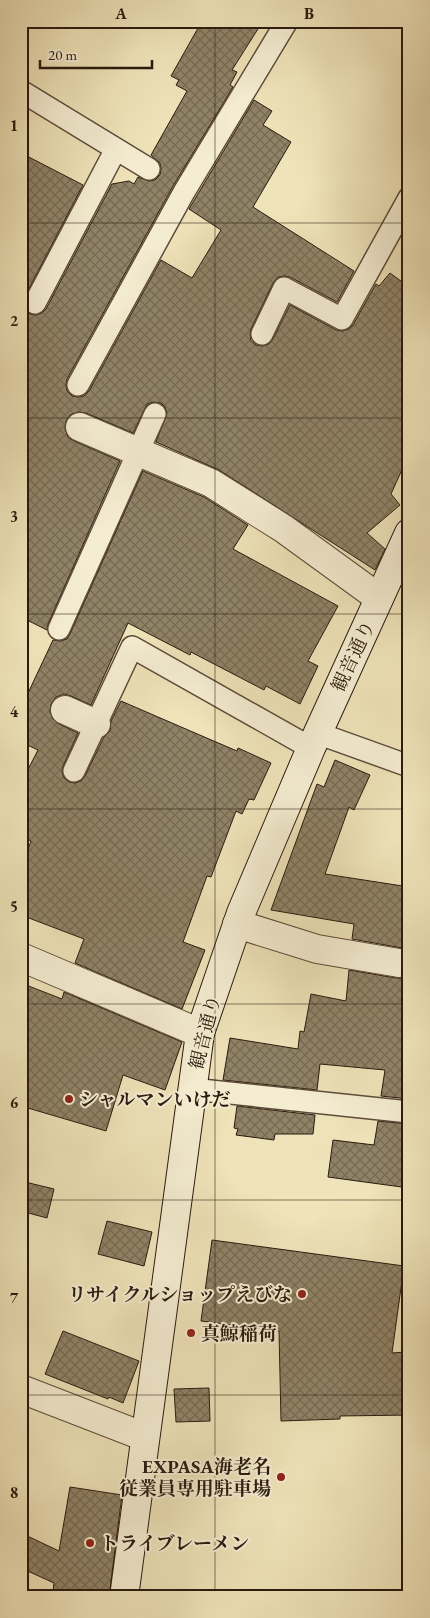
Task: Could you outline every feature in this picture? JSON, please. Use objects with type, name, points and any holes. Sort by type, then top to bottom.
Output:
[{"type":"main road","points":[[80,427],[211,483],[284,529],[379,598]]},
{"type":"main road","name":"観音通り","points":[[124,1597],[200,1033],[237,924],[314,740],[409,533]]},
{"type":"main road","points":[[65,710],[96,724]]},
{"type":"main road","points":[[237,924],[317,949],[399,963]]},
{"type":"main road","points":[[21,957],[200,1033]]},
{"type":"main road","points":[[21,1389],[145,1437]]},
{"type":"lane","points":[[78,385],[184,192],[287,21]]},
{"type":"lane","points":[[21,91],[149,169]]},
{"type":"lane","points":[[35,303],[116,149]]},
{"type":"lane","points":[[262,334],[284,288],[342,319],[409,198]]},
{"type":"lane","points":[[59,629],[154,414]]},
{"type":"lane","points":[[74,771],[132,646],[314,740],[409,766]]},
{"type":"lane","points":[[192,1088],[409,1112]]},
{"type":"building","points":[[202,21],[263,21],[232,70],[237,72],[230,85],[233,87],[173,186],[67,379],[67,391],[72,396],[78,397],[84,396],[89,391],[161,260],[192,278],[221,230],[189,209],[254,100],[272,111],[263,125],[291,142],[253,207],[354,271],[337,302],[290,277],[278,277],[273,283],[251,329],[251,341],[256,345],[262,346],[269,344],[290,305],[336,330],[343,331],[353,325],[376,284],[379,286],[390,273],[409,287],[409,454],[391,494],[400,505],[367,533],[385,549],[375,570],[219,470],[156,442],[167,413],[161,403],[153,402],[147,404],[133,433],[86,413],[78,412],[70,415],[66,421],[65,429],[68,437],[120,461],[47,630],[21,617],[21,153],[83,185],[24,298],[25,310],[30,314],[36,315],[46,309],[112,184],[129,181],[134,184],[138,177],[149,181],[155,180],[160,175],[160,163],[151,155],[187,91],[176,85],[179,80],[171,76]]},
{"type":"building","points":[[143,471],[204,497],[248,525],[233,549],[338,606],[308,661],[318,666],[300,704],[266,686],[264,690],[191,652],[190,655],[128,623],[91,705],[64,694],[56,697],[51,704],[50,712],[53,719],[78,733],[63,766],[64,778],[69,782],[81,781],[85,776],[104,737],[110,731],[111,721],[121,701],[237,751],[238,748],[271,763],[254,800],[249,799],[242,814],[236,811],[211,877],[207,876],[183,942],[205,950],[182,1009],[75,963],[84,939],[21,915],[21,869],[31,841],[21,836],[21,783],[38,750],[21,742],[21,708],[53,640],[61,641],[67,639],[70,634]]},
{"type":"building","points":[[335,760],[370,775],[354,810],[349,807],[325,874],[409,887],[409,951],[352,939],[354,924],[271,910],[317,784],[324,787]]},
{"type":"building","points":[[349,970],[396,978],[408,976],[402,1032],[409,1032],[409,1099],[381,1096],[385,1070],[320,1064],[317,1090],[223,1080],[230,1038],[298,1049],[300,1031],[304,1032],[311,994],[346,1001]]},
{"type":"building","points":[[21,983],[62,999],[64,992],[182,1042],[165,1090],[123,1075],[106,1131],[21,1106]]},
{"type":"building","points":[[237,1106],[315,1115],[313,1134],[275,1134],[274,1140],[236,1135],[238,1129],[234,1128]]},
{"type":"building","points":[[378,1121],[409,1124],[409,1188],[328,1177],[333,1140],[374,1145]]},
{"type":"building","points":[[21,1181],[54,1189],[47,1218],[21,1211]]},
{"type":"building","points":[[107,1221],[152,1232],[144,1266],[98,1254]]},
{"type":"building","name":"リサイクルショップえびな","points":[[212,1240],[404,1266],[392,1353],[406,1352],[406,1366],[409,1366],[409,1415],[340,1416],[340,1419],[281,1421],[279,1331],[201,1321]]},
{"type":"building","points":[[63,1331],[139,1361],[123,1403],[45,1374]]},
{"type":"building","points":[[209,1388],[210,1421],[176,1422],[174,1389]]},
{"type":"building","name":"トライブレーメン","points":[[70,1487],[122,1495],[109,1597],[88,1597],[53,1591],[54,1583],[21,1568],[21,1533],[59,1551]]},
{"type":"place","name":"シャルマンいけだ","points":[[69,1099]]},
{"type":"place","name":"リサイクルショップえびな","points":[[302,1294]]},
{"type":"place","name":"真鯨稲荷","points":[[191,1333]]},
{"type":"place","name":"EXPASA海老名 従業員専用駐車場","points":[[281,1477]]},
{"type":"place","name":"トライブレーメン","points":[[90,1543]]}]
